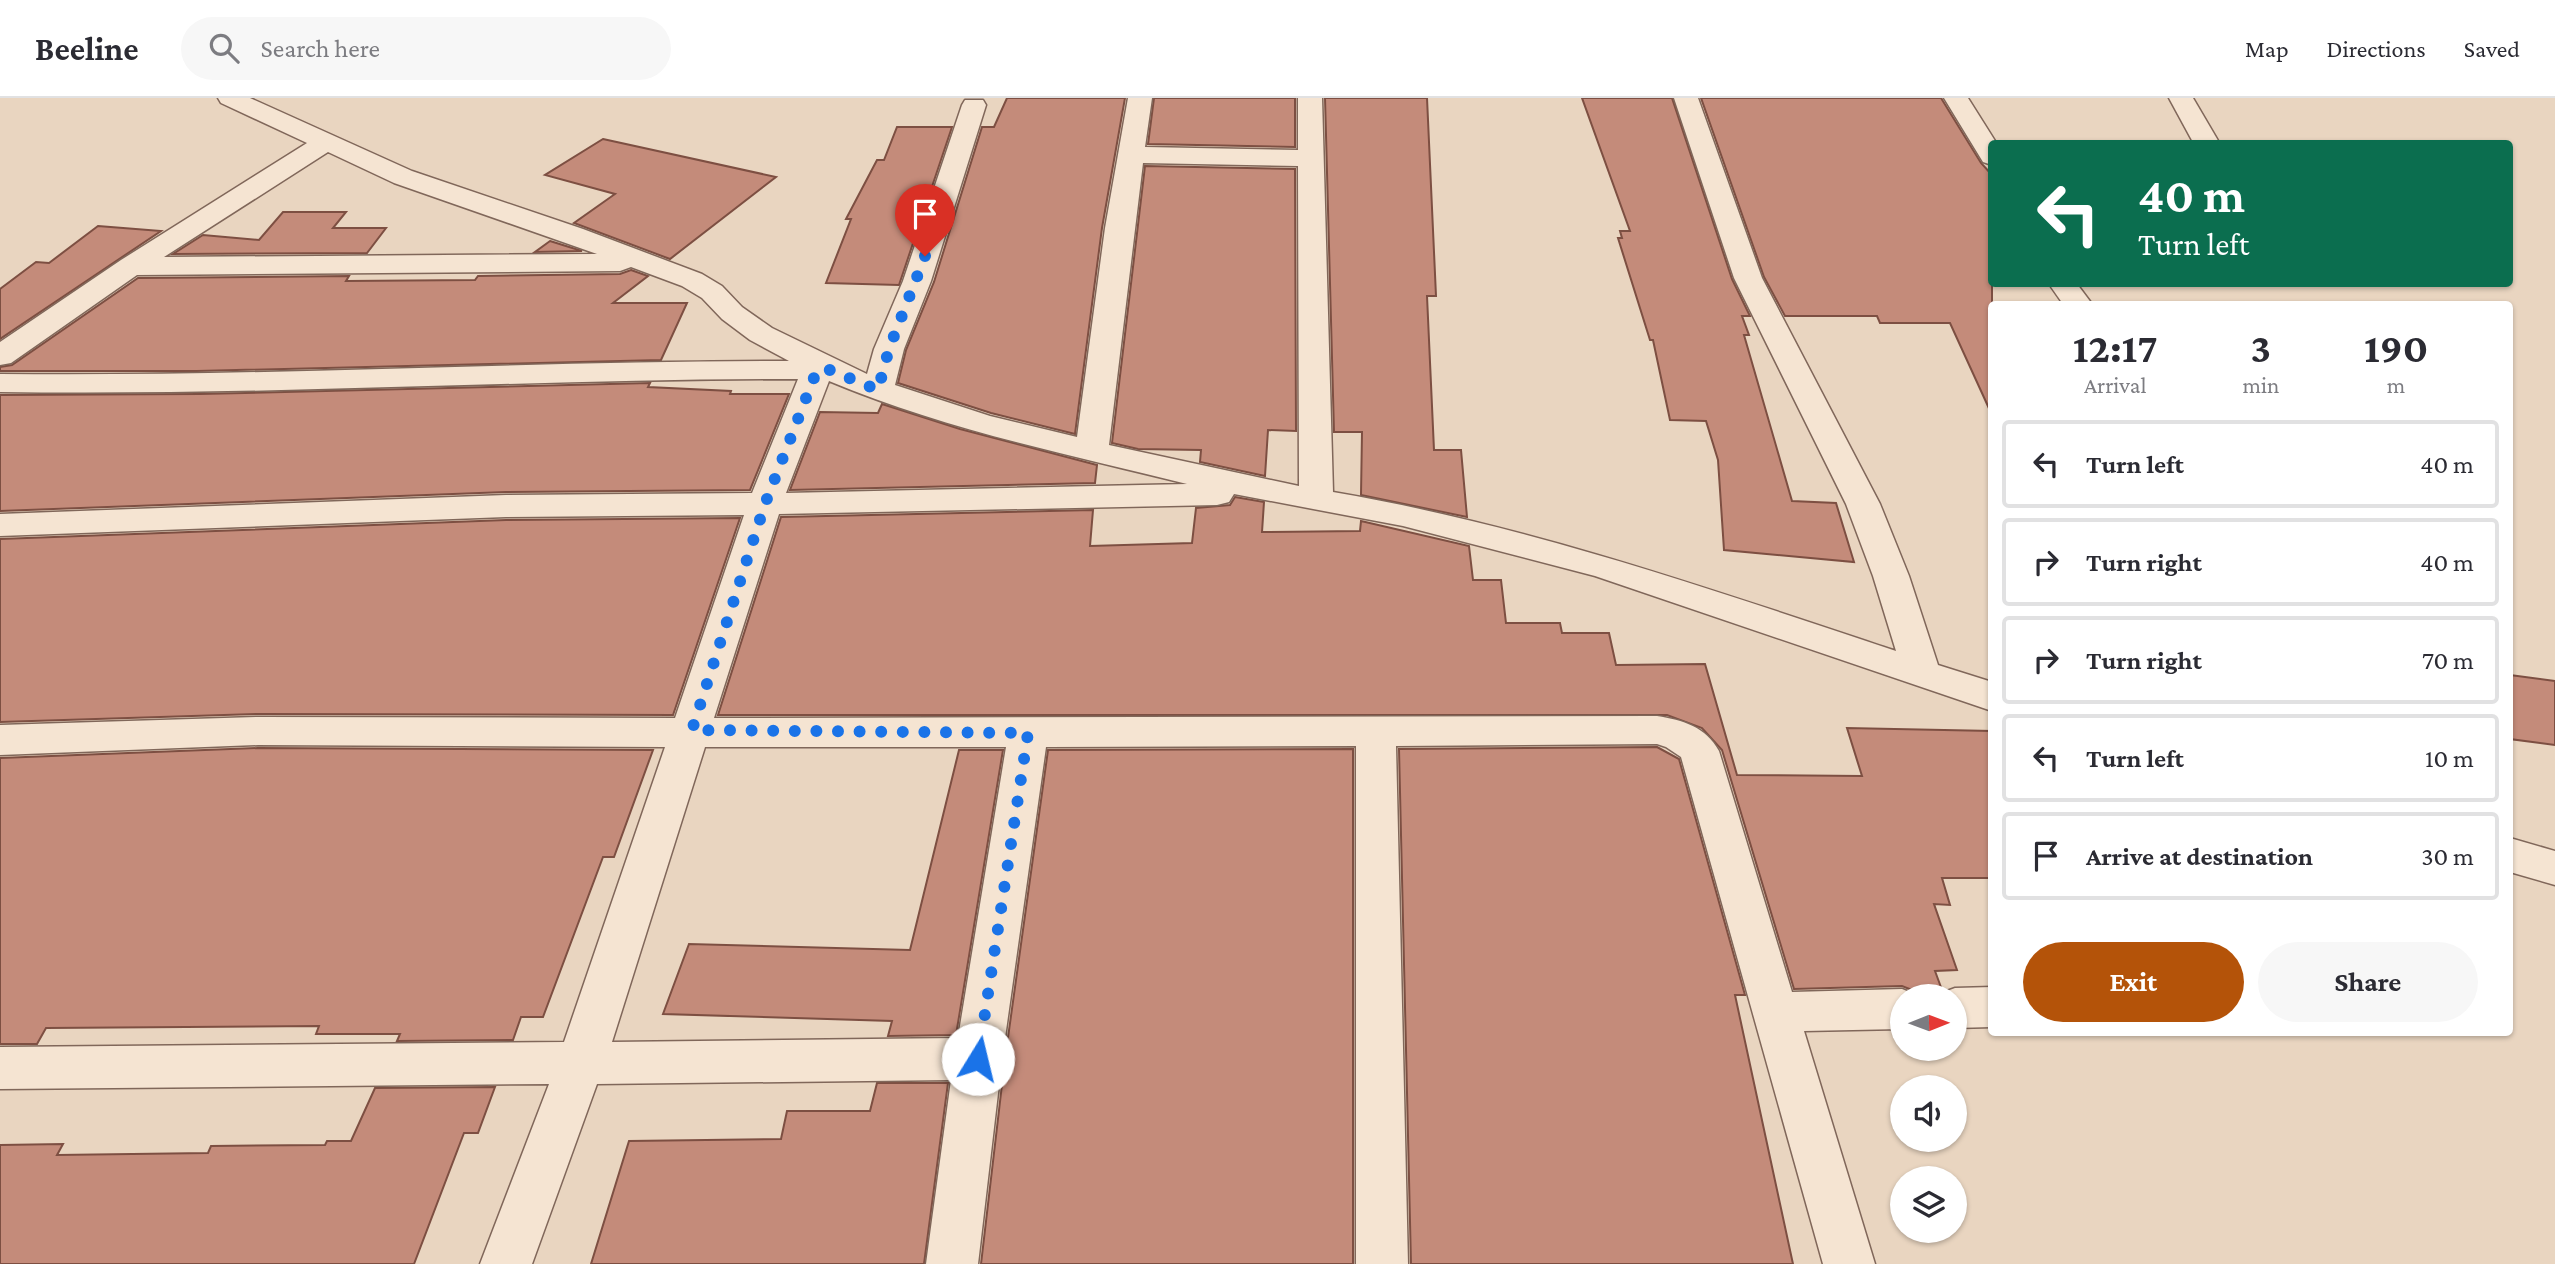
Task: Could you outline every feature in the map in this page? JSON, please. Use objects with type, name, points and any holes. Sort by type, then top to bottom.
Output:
[{"type":"street","points":[[230,98],[403,177],[647,261],[712,292],[732,313],[761,334],[824,370],[878,390],[980,423],[1092,450],[1272,492],[1403,515],[1489,535],[1608,568],[1988,696]]},
{"type":"street","points":[[1092,450],[1130,155],[1140,98]]},
{"type":"street","points":[[1310,98],[1316,499]]},
{"type":"street","points":[[1686,98],[1718,201],[1747,277],[1774,337],[1851,479],[1872,525],[1895,587],[1922,675]]},
{"type":"street","points":[[1956,98],[1988,150]]},
{"type":"street","points":[[2181,98],[2205,140]]},
{"type":"street","points":[[878,390],[889,349],[917,281],[974,105]]},
{"type":"street","points":[[0,356],[131,266],[325,143]]},
{"type":"street","points":[[1130,155],[1309,158]]},
{"type":"street","points":[[131,266],[371,266],[647,261]]},
{"type":"street","points":[[0,383],[161,384],[646,370],[824,370]]},
{"type":"street","points":[[506,1264],[582,1063],[765,504],[824,370]]},
{"type":"street","points":[[3,527],[506,506],[765,504],[1272,492]]},
{"type":"street","points":[[0,740],[258,731],[692,730],[1028,733],[1657,730],[1688,738],[1699,751],[1705,769],[1849,1264]]},
{"type":"street","points":[[1376,730],[1382,1264]]},
{"type":"street","points":[[952,1264],[978,1059],[1028,733]]},
{"type":"street","points":[[2513,856],[2555,868]]},
{"type":"street","points":[[1967,1008],[1988,1007]]},
{"type":"street","points":[[1776,1012],[1890,1009]]},
{"type":"street","points":[[0,1068],[978,1059]]},
{"type":"building","points":[[1007,98],[1125,98],[1102,228],[1075,434],[991,413],[898,383],[906,350],[934,282],[982,127],[994,127]]},
{"type":"building","points":[[1154,98],[1295,98],[1295,147],[1148,144]]},
{"type":"building","points":[[1325,98],[1427,98],[1436,296],[1427,296],[1434,450],[1461,450],[1467,517],[1361,495],[1362,432],[1334,432]]},
{"type":"building","points":[[1582,98],[1672,98],[1732,279],[1750,316],[1742,316],[1749,335],[1744,335],[1792,501],[1836,503],[1854,562],[1724,550],[1718,460],[1706,421],[1670,420],[1653,340],[1650,340],[1618,238],[1622,238],[1620,231],[1630,231]]},
{"type":"building","points":[[1701,98],[1941,98],[1988,171],[1988,287],[1992,287],[1992,301],[1988,301],[1988,406],[1950,323],[1880,323],[1877,316],[1785,316],[1764,277]]},
{"type":"building","points":[[897,127],[952,127],[899,285],[826,283],[851,219],[846,219],[877,160],[884,160]]},
{"type":"building","points":[[603,139],[776,177],[670,259],[574,223],[615,194],[545,175]]},
{"type":"building","points":[[1145,166],[1295,169],[1296,431],[1268,430],[1265,476],[1200,462],[1201,450],[1138,449],[1112,443]]},
{"type":"building","points":[[283,212],[346,212],[333,228],[386,228],[367,253],[173,254],[203,235],[259,240]]},
{"type":"building","points":[[98,226],[161,231],[0,339],[0,289],[36,262],[49,263]]},
{"type":"building","points":[[550,241],[582,251],[535,252]]},
{"type":"building","points":[[631,270],[648,276],[613,303],[687,303],[661,360],[197,371],[0,371],[0,367],[12,365],[138,278],[349,276],[346,281],[475,280],[478,276],[620,274]]},
{"type":"building","points":[[650,383],[648,387],[731,391],[730,394],[789,394],[750,490],[506,492],[0,511],[0,395],[200,394]]},
{"type":"building","points":[[882,404],[960,429],[1097,465],[1095,483],[790,490],[820,412],[878,413]]},
{"type":"building","points":[[1235,497],[1264,502],[1262,532],[1360,531],[1361,521],[1469,546],[1473,580],[1501,580],[1506,623],[1560,623],[1562,633],[1609,633],[1616,665],[1705,664],[1737,775],[1862,776],[1847,728],[1988,731],[1988,878],[1942,878],[1950,905],[1934,904],[1957,970],[1935,971],[1940,984],[1794,989],[1722,750],[1702,728],[1667,715],[718,715],[781,517],[1093,510],[1090,546],[1192,543],[1196,508],[1230,505]]},
{"type":"building","points":[[740,518],[673,715],[258,714],[0,722],[0,539],[506,520]]},
{"type":"building","points":[[2513,675],[2555,681],[2555,745],[2513,739]]},
{"type":"building","points":[[1657,747],[1679,759],[1745,995],[1735,995],[1793,1264],[1411,1264],[1399,749]]},
{"type":"building","points":[[258,748],[653,750],[614,857],[603,857],[543,1017],[521,1017],[513,1040],[397,1041],[400,1034],[316,1034],[319,1026],[46,1028],[37,1044],[0,1044],[0,758]]},
{"type":"building","points":[[1353,749],[1353,1264],[981,1264],[1005,1059],[1048,750]]},
{"type":"building","points":[[959,750],[1003,750],[956,1035],[888,1036],[892,1021],[663,1014],[689,944],[910,950]]},
{"type":"building","points":[[877,1083],[948,1083],[924,1264],[591,1264],[629,1141],[781,1139],[787,1111],[870,1111]]},
{"type":"building","points":[[495,1087],[478,1133],[464,1133],[414,1264],[0,1264],[0,1145],[63,1144],[57,1155],[208,1153],[211,1146],[325,1145],[327,1141],[351,1141],[375,1088]]},
{"type":"route","points":[[925,256],[889,349],[878,390],[830,370],[817,370],[765,504],[692,730],[1028,733],[978,1059]]}]
